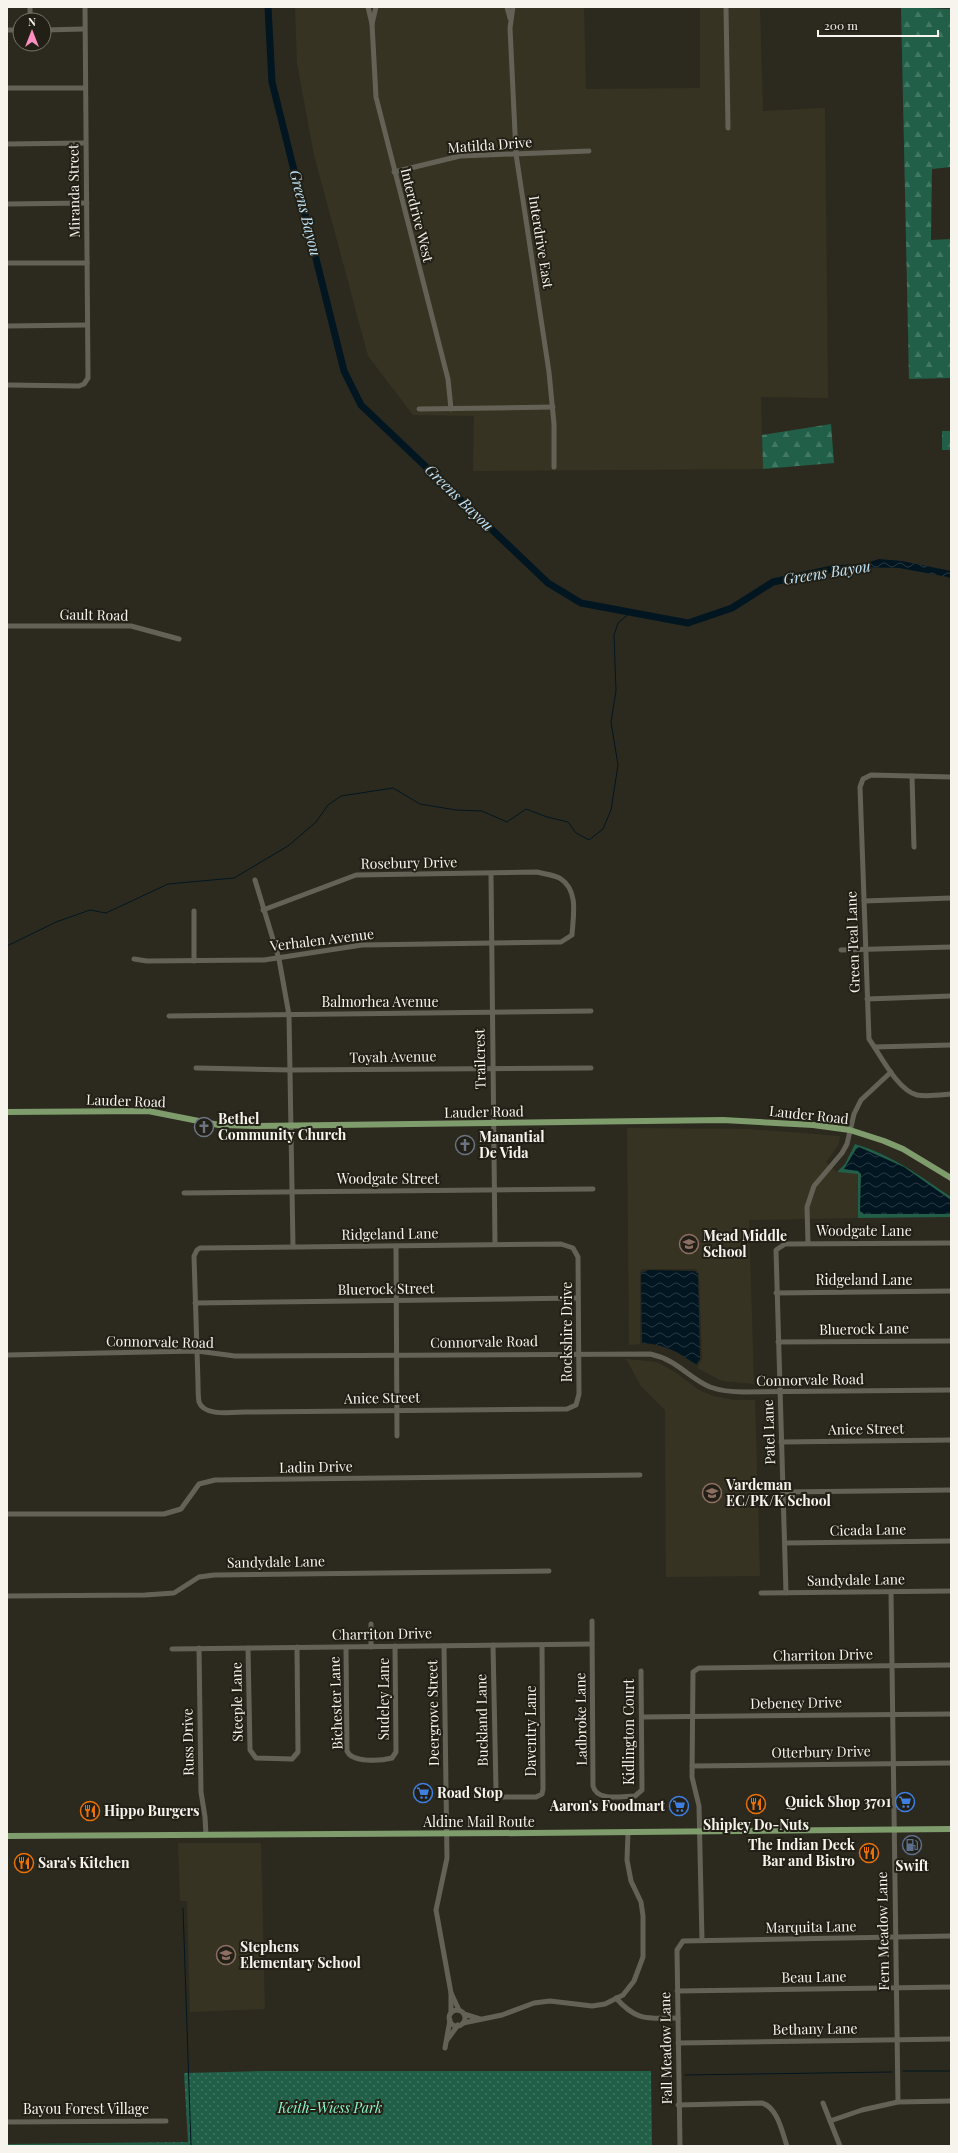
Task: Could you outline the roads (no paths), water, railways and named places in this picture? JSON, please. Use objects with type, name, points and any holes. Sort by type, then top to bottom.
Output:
[{"type":"main road","name":"Lauder Road","points":[[7,1112],[148,1111],[219,1125],[290,1126],[493,1124],[723,1120],[813,1125],[850,1130],[878,1138],[903,1149],[951,1178]]},
{"type":"main road","name":"Aldine Mail Route","points":[[7,1836],[447,1834],[951,1829]]},
{"type":"street","name":"Miranda Street","points":[[7,385],[79,386],[87,381],[85,7]]},
{"type":"street","name":"Interdrive West","points":[[368,7],[372,24],[376,97],[448,379],[452,409]]},
{"type":"street","name":"Interdrive West","points":[[372,24],[376,7]]},
{"type":"street","name":"Interdrive East","points":[[507,7],[510,21],[516,154],[545,339],[553,407],[554,467]]},
{"type":"street","name":"Interdrive East","points":[[510,21],[513,7]]},
{"type":"street","points":[[726,7],[728,128]]},
{"type":"street","points":[[52,30],[84,29]]},
{"type":"street","points":[[7,88],[85,88]]},
{"type":"street","points":[[7,144],[85,143]]},
{"type":"street","name":"Matilda Drive","points":[[394,172],[460,156],[589,151]]},
{"type":"street","points":[[7,204],[87,203]]},
{"type":"street","points":[[7,263],[87,263]]},
{"type":"street","points":[[7,326],[87,326]]},
{"type":"street","points":[[420,409],[553,407]]},
{"type":"street","name":"Gault Road","points":[[7,626],[131,626],[179,639]]},
{"type":"street","name":"Green Teal Lane","points":[[912,776],[871,775],[863,779],[860,787],[867,1032],[891,1072],[910,1092],[919,1095],[951,1094]]},
{"type":"street","points":[[914,848],[912,776],[951,777]]},
{"type":"street","name":"Rosebury Drive","points":[[263,910],[356,875],[491,874],[537,872],[561,878],[572,891],[574,904],[572,935],[561,942]]},
{"type":"street","name":"Trailcrest","points":[[491,874],[495,1244]]},
{"type":"street","points":[[255,880],[279,959],[290,1015],[290,1126],[293,1246]]},
{"type":"street","points":[[864,901],[951,898]]},
{"type":"street","points":[[194,911],[194,961]]},
{"type":"street","name":"Verhalen Avenue","points":[[134,959],[147,961],[194,961],[279,959],[362,945],[561,942]]},
{"type":"street","points":[[841,950],[951,947]]},
{"type":"street","points":[[867,999],[951,996]]},
{"type":"street","name":"Balmorhea Avenue","points":[[169,1016],[591,1011]]},
{"type":"street","points":[[875,1047],[951,1045]]},
{"type":"street","name":"Toyah Avenue","points":[[196,1068],[290,1070],[492,1067],[591,1068]]},
{"type":"street","points":[[808,1243],[807,1207],[811,1193],[821,1175],[842,1153],[854,1114],[861,1100],[891,1072]]},
{"type":"street","name":"Woodgate Street","points":[[184,1193],[593,1189]]},
{"type":"street","name":"Woodgate Lane","points":[[779,1247],[785,1244],[808,1243],[951,1242]]},
{"type":"street","name":"Ridgeland Lane","points":[[195,1303],[194,1256],[197,1250],[204,1248],[561,1244],[573,1248],[578,1257]]},
{"type":"street","points":[[396,1246],[397,1436]]},
{"type":"street","name":"Patel Lane","points":[[779,1247],[775,1253],[786,1593]]},
{"type":"street","name":"Rockshire Drive","points":[[574,1406],[579,1394],[578,1257]]},
{"type":"street","name":"Ridgeland Lane","points":[[776,1293],[951,1291]]},
{"type":"street","name":"Bluerock Street","points":[[195,1303],[578,1298]]},
{"type":"street","points":[[195,1303],[197,1351]]},
{"type":"street","name":"Bluerock Lane","points":[[778,1342],[951,1340]]},
{"type":"street","name":"Connorvale Road","points":[[7,1355],[197,1351],[236,1356],[650,1354],[675,1362],[710,1387],[723,1391],[780,1392],[951,1390]]},
{"type":"street","name":"Anice Street","points":[[197,1351],[199,1396],[201,1406],[209,1411],[567,1409],[574,1406]]},
{"type":"street","name":"Anice Street","points":[[781,1442],[951,1440]]},
{"type":"street","name":"Ladin Drive","points":[[7,1514],[164,1514],[181,1509],[198,1484],[215,1480],[640,1475]]},
{"type":"street","points":[[783,1492],[951,1490]]},
{"type":"street","name":"Cicada Lane","points":[[784,1543],[951,1541]]},
{"type":"street","name":"Sandydale Lane","points":[[7,1596],[145,1595],[174,1593],[199,1577],[214,1575],[549,1571]]},
{"type":"street","name":"Sandydale Lane","points":[[761,1593],[951,1591]]},
{"type":"street","name":"Fern Meadow Lane","points":[[891,1592],[898,2102]]},
{"type":"street","name":"Ladbroke Lane","points":[[592,1622],[593,1786],[598,1795],[618,1796]]},
{"type":"street","points":[[371,1624],[371,1647]]},
{"type":"street","name":"Charriton Drive","points":[[172,1649],[592,1644]]},
{"type":"street","name":"Buckland Lane","points":[[493,1645],[496,1789],[499,1795],[503,1797],[520,1798]]},
{"type":"street","name":"Daventry Lane","points":[[520,1798],[538,1797],[543,1789],[542,1645]]},
{"type":"street","name":"Sudeley Lane","points":[[375,1759],[392,1758],[396,1752],[395,1646]]},
{"type":"street","name":"Deergrove Street","points":[[444,1646],[447,1858],[436,1910],[451,1993],[451,2013]]},
{"type":"street","name":"Steeple Lane","points":[[248,1648],[250,1750],[256,1758],[292,1760],[298,1752],[297,1647]]},
{"type":"street","name":"Bichester Lane","points":[[346,1647],[347,1751],[349,1755],[355,1759],[375,1759]]},
{"type":"street","name":"Russ Drive","points":[[199,1648],[201,1792],[206,1835]]},
{"type":"street","name":"Charriton Drive","points":[[692,1717],[692,1676],[695,1670],[704,1668],[951,1665]]},
{"type":"street","name":"Kidlington Court","points":[[618,1796],[635,1796],[642,1790],[641,1671]]},
{"type":"street","name":"Debeney Drive","points":[[642,1717],[951,1714]]},
{"type":"street","points":[[692,1717],[693,1785],[699,1806],[702,1940]]},
{"type":"street","name":"Otterbury Drive","points":[[692,1766],[951,1763]]},
{"type":"street","points":[[450,2020],[453,2024],[460,2024],[502,2015],[534,2003],[550,2001],[592,2006],[605,2004],[623,1995],[634,1981],[643,1957],[643,1916],[641,1902],[631,1881],[627,1860],[628,1832]]},
{"type":"street","name":"Marquita Lane","points":[[677,1950],[683,1941],[702,1940],[951,1936]]},
{"type":"street","name":"Fall Meadow Lane","points":[[677,1950],[678,2105],[680,2146]]},
{"type":"street","name":"Beau Lane","points":[[677,1992],[951,1988]]},
{"type":"street","name":"Deergrove Street","points":[[451,1993],[459,2010]]},
{"type":"street","points":[[616,1998],[634,2015],[652,2018],[678,2018]]},
{"type":"street","points":[[445,2048],[451,2013],[459,2010],[464,2014],[480,2019]]},
{"type":"street","points":[[447,2040],[460,2024],[464,2014]]},
{"type":"street","name":"Bethany Lane","points":[[678,2043],[951,2040]]},
{"type":"street","points":[[830,2121],[862,2110],[898,2102],[951,2101]]},
{"type":"street","points":[[678,2105],[762,2103],[769,2105],[774,2111],[787,2146]]},
{"type":"street","points":[[823,2103],[840,2146]]},
{"type":"street","name":"Bayou Forest Village","points":[[7,2122],[166,2121]]},
{"type":"water","points":[[879,559],[902,561],[951,571],[951,579],[948,577],[899,568],[853,567]]},
{"type":"water","points":[[859,1147],[904,1167],[951,1200],[951,1214],[864,1214],[860,1211],[861,1174],[858,1171],[844,1169],[856,1149]]},
{"type":"water","points":[[649,1270],[695,1271],[698,1274],[700,1359],[696,1365],[683,1356],[664,1347],[642,1343],[641,1273]]},
{"type":"waterway","name":"Greens Bayou","points":[[268,7],[272,82],[344,371],[361,405],[548,583],[581,603],[688,623],[732,608],[773,582],[832,569],[864,567]]},
{"type":"waterway","points":[[7,946],[56,922],[90,910],[106,913],[168,884],[234,878],[288,846],[316,822],[328,805],[341,796],[393,788],[420,804],[456,810],[482,811],[507,822],[526,809],[547,817],[568,822],[576,833],[589,840],[603,829],[611,810],[618,765],[611,722],[616,691],[614,635],[618,623],[631,612]]},
{"type":"waterway","points":[[183,1908],[191,2146]]},
{"type":"waterway","points":[[903,2071],[951,2071]]},
{"type":"waterway","points":[[685,2075],[892,2072]]},
{"type":"place","name":"Bethel Community Church","points":[[204,1127]]},
{"type":"place","name":"Manantial De Vida","points":[[465,1145]]},
{"type":"place","name":"Mead Middle School","points":[[689,1244]]},
{"type":"place","name":"Vardeman EC/PK/K School","points":[[712,1493]]},
{"type":"place","name":"Road Stop","points":[[423,1793]]},
{"type":"place","name":"Quick Shop 3701","points":[[905,1802]]},
{"type":"place","name":"Shipley Do-Nuts","points":[[756,1804]]},
{"type":"place","name":"Aaron's Foodmart","points":[[679,1806]]},
{"type":"place","name":"Hippo Burgers","points":[[90,1811]]},
{"type":"place","name":"Swift","points":[[912,1845]]},
{"type":"place","name":"The Indian Deck Bar and Bistro","points":[[869,1853]]},
{"type":"place","name":"Sara's Kitchen","points":[[24,1863]]},
{"type":"place","name":"Stephens Elementary School","points":[[226,1955]]},
{"type":"park label","name":"Keith-Wiess Park","points":[[330,2108]]}]
